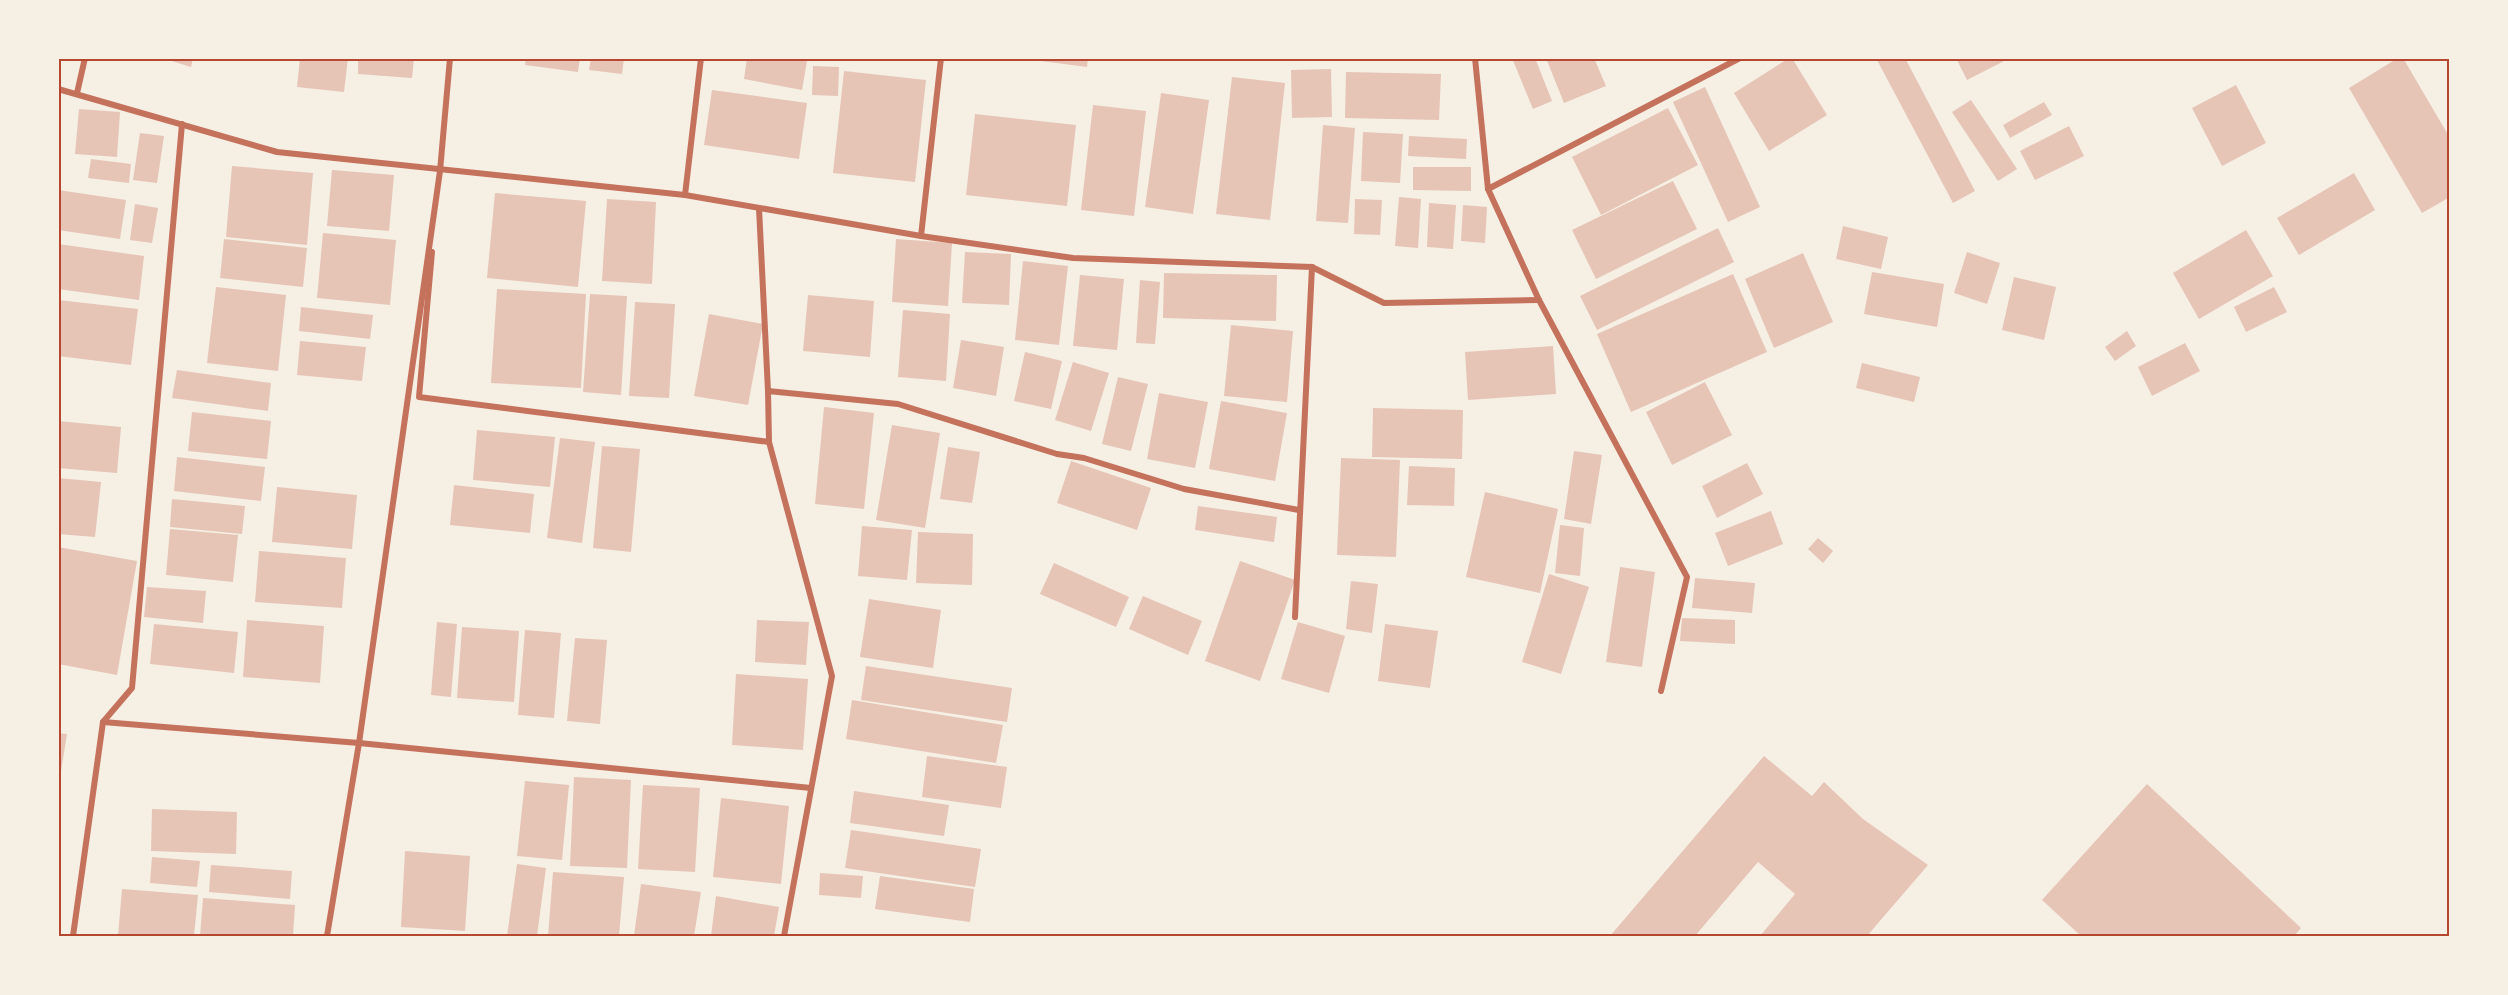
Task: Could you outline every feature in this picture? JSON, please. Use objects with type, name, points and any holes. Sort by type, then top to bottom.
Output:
[{"type":"street","points":[[77,93],[85,58]]},
{"type":"street","points":[[450,58],[419,397],[769,442]]},
{"type":"street","points":[[685,195],[701,58]]},
{"type":"street","points":[[921,236],[940,58]]},
{"type":"street","points":[[1475,58],[1488,189],[1539,300],[1687,578],[1661,691]]},
{"type":"street","points":[[1488,189],[1740,58]]},
{"type":"street","points":[[58,89],[278,152],[440,171],[685,195],[921,236],[1073,258],[1312,267],[1384,303],[1539,300]]},
{"type":"street","points":[[73,936],[104,722],[132,688],[182,124]]},
{"type":"street","points":[[327,936],[358,743],[440,171]]},
{"type":"street","points":[[759,208],[769,442],[832,676],[784,936]]},
{"type":"street","points":[[1295,617],[1312,267]]},
{"type":"street","points":[[768,391],[898,405],[1058,454],[1084,458],[1184,489],[1299,510]]},
{"type":"street","points":[[104,722],[358,743],[811,788]]},
{"type":"building","points":[[162,58],[193,58],[191,67]]},
{"type":"building","points":[[300,58],[348,58],[344,92],[297,87]]},
{"type":"building","points":[[358,58],[414,58],[412,78],[358,74]]},
{"type":"building","points":[[526,58],[580,58],[578,72],[525,65]]},
{"type":"building","points":[[591,58],[624,58],[622,74],[589,70]]},
{"type":"building","points":[[747,58],[791,58],[807,61],[802,90],[744,79]]},
{"type":"building","points":[[1018,58],[1088,58],[1087,67]]},
{"type":"building","points":[[1326,58],[1423,58],[1423,61],[1326,61]]},
{"type":"building","points":[[1512,58],[1535,58],[1552,101],[1533,109]]},
{"type":"building","points":[[1546,58],[1594,58],[1606,86],[1564,103]]},
{"type":"building","points":[[1792,58],[1827,115],[1769,151],[1734,93]]},
{"type":"building","points":[[1876,58],[1905,58],[1975,191],[1953,203]]},
{"type":"building","points":[[1956,58],[2010,58],[1967,80]]},
{"type":"building","points":[[2398,58],[2403,58],[2450,138],[2450,197],[2422,213],[2349,88]]},
{"type":"building","points":[[813,66],[839,67],[838,96],[812,95]]},
{"type":"building","points":[[1331,69],[1332,117],[1292,118],[1291,70]]},
{"type":"building","points":[[844,71],[926,80],[915,182],[833,173]]},
{"type":"building","points":[[1346,72],[1441,74],[1439,120],[1345,118]]},
{"type":"building","points":[[1232,77],[1285,83],[1270,220],[1216,214]]},
{"type":"building","points":[[2236,85],[2266,143],[2222,166],[2192,108]]},
{"type":"building","points":[[1705,87],[1760,207],[1728,222],[1673,102]]},
{"type":"building","points":[[712,90],[807,103],[799,159],[704,145]]},
{"type":"building","points":[[1161,93],[1209,100],[1193,214],[1145,207]]},
{"type":"building","points":[[1971,100],[2017,169],[1998,181],[1952,112]]},
{"type":"building","points":[[2044,102],[2052,115],[2010,138],[2003,125]]},
{"type":"building","points":[[1093,105],[1146,111],[1134,216],[1081,210]]},
{"type":"building","points":[[1668,108],[1698,165],[1601,215],[1572,157]]},
{"type":"building","points":[[79,109],[120,112],[117,157],[75,154]]},
{"type":"building","points":[[975,114],[1076,125],[1067,206],[966,195]]},
{"type":"building","points":[[1323,125],[1355,128],[1348,223],[1316,221]]},
{"type":"building","points":[[2069,126],[2084,156],[2035,180],[2020,151]]},
{"type":"building","points":[[1363,132],[1403,134],[1400,183],[1361,181]]},
{"type":"building","points":[[140,133],[164,136],[157,183],[133,180]]},
{"type":"building","points":[[1409,136],[1467,139],[1466,159],[1408,156]]},
{"type":"building","points":[[91,159],[131,164],[129,183],[88,178]]},
{"type":"building","points":[[232,166],[313,173],[307,245],[226,237]]},
{"type":"building","points":[[1413,167],[1471,167],[1471,191],[1413,190]]},
{"type":"building","points":[[332,170],[394,175],[389,231],[327,226]]},
{"type":"building","points":[[2354,173],[2375,210],[2299,255],[2277,218]]},
{"type":"building","points":[[1673,181],[1697,229],[1596,279],[1572,230]]},
{"type":"building","points":[[58,190],[126,200],[120,239],[58,230]]},
{"type":"building","points":[[495,193],[586,201],[578,287],[487,278]]},
{"type":"building","points":[[1399,197],[1421,199],[1418,248],[1395,246]]},
{"type":"building","points":[[607,199],[656,202],[652,284],[602,281]]},
{"type":"building","points":[[1355,199],[1382,200],[1380,235],[1354,234]]},
{"type":"building","points":[[1429,203],[1456,205],[1453,249],[1427,247]]},
{"type":"building","points":[[135,204],[158,208],[152,243],[130,240]]},
{"type":"building","points":[[1463,205],[1487,207],[1485,243],[1461,241]]},
{"type":"building","points":[[1843,226],[1888,237],[1881,269],[1836,259]]},
{"type":"building","points":[[1718,228],[1734,262],[1597,330],[1580,296]]},
{"type":"building","points":[[2246,230],[2273,276],[2199,319],[2173,273]]},
{"type":"building","points":[[323,233],[396,240],[390,305],[317,298]]},
{"type":"building","points":[[224,239],[307,248],[303,287],[220,278]]},
{"type":"building","points":[[896,239],[952,243],[948,306],[892,302]]},
{"type":"building","points":[[58,244],[144,256],[139,300],[58,289]]},
{"type":"building","points":[[965,252],[1011,254],[1009,305],[962,303]]},
{"type":"building","points":[[1967,252],[2000,263],[1987,304],[1954,293]]},
{"type":"building","points":[[1803,253],[1833,322],[1774,348],[1745,279]]},
{"type":"building","points":[[1023,261],[1068,266],[1059,345],[1015,340]]},
{"type":"building","points":[[1872,272],[1944,284],[1937,327],[1864,314]]},
{"type":"building","points":[[1164,273],[1277,275],[1276,321],[1163,318]]},
{"type":"building","points":[[1733,274],[1767,352],[1631,412],[1597,334]]},
{"type":"building","points":[[1080,275],[1124,279],[1117,350],[1073,346]]},
{"type":"building","points":[[2014,277],[2056,287],[2044,340],[2002,330]]},
{"type":"building","points":[[1140,280],[1160,282],[1155,344],[1136,343]]},
{"type":"building","points":[[216,287],[286,295],[278,371],[207,363]]},
{"type":"building","points":[[2274,287],[2287,312],[2246,332],[2234,307]]},
{"type":"building","points":[[497,289],[586,294],[581,388],[491,383]]},
{"type":"building","points":[[590,294],[627,296],[621,395],[583,392]]},
{"type":"building","points":[[808,295],[874,301],[870,357],[803,351]]},
{"type":"building","points":[[58,300],[138,309],[131,365],[58,356]]},
{"type":"building","points":[[635,302],[675,304],[669,398],[629,396]]},
{"type":"building","points":[[301,307],[373,315],[370,339],[299,331]]},
{"type":"building","points":[[903,310],[950,314],[946,381],[898,377]]},
{"type":"building","points":[[709,314],[763,324],[748,405],[694,396]]},
{"type":"building","points":[[1231,325],[1293,331],[1287,402],[1224,396]]},
{"type":"building","points":[[2127,331],[2136,346],[2115,361],[2105,347]]},
{"type":"building","points":[[961,340],[1004,347],[996,396],[953,388]]},
{"type":"building","points":[[300,341],[366,347],[362,381],[297,375]]},
{"type":"building","points":[[2185,343],[2200,371],[2152,396],[2138,367]]},
{"type":"building","points":[[1553,346],[1556,394],[1468,400],[1465,352]]},
{"type":"building","points":[[1025,352],[1062,361],[1051,409],[1014,401]]},
{"type":"building","points":[[1073,362],[1109,373],[1091,431],[1055,420]]},
{"type":"building","points":[[1862,363],[1920,377],[1914,402],[1856,388]]},
{"type":"building","points":[[177,370],[271,383],[268,411],[172,398]]},
{"type":"building","points":[[1118,377],[1148,384],[1131,451],[1102,444]]},
{"type":"building","points":[[1705,382],[1732,435],[1672,465],[1646,412]]},
{"type":"building","points":[[1159,393],[1208,402],[1195,468],[1147,459]]},
{"type":"building","points":[[1221,401],[1287,413],[1275,481],[1209,469]]},
{"type":"building","points":[[824,407],[874,413],[864,509],[815,504]]},
{"type":"building","points":[[1373,408],[1463,410],[1462,459],[1372,457]]},
{"type":"building","points":[[192,412],[271,421],[267,459],[188,451]]},
{"type":"building","points":[[58,421],[121,427],[117,473],[58,468]]},
{"type":"building","points":[[892,425],[940,433],[925,528],[876,520]]},
{"type":"building","points":[[477,430],[555,437],[550,487],[473,480]]},
{"type":"building","points":[[560,438],[595,442],[582,543],[547,538]]},
{"type":"building","points":[[602,446],[640,449],[631,552],[593,548]]},
{"type":"building","points":[[948,447],[980,452],[972,503],[940,499]]},
{"type":"building","points":[[1574,451],[1602,455],[1591,524],[1564,519]]},
{"type":"building","points":[[177,457],[265,467],[261,501],[174,491]]},
{"type":"building","points":[[1341,458],[1400,460],[1396,557],[1337,555]]},
{"type":"building","points":[[1071,461],[1151,488],[1137,530],[1057,503]]},
{"type":"building","points":[[1747,463],[1763,494],[1717,518],[1702,486]]},
{"type":"building","points":[[1409,466],[1455,468],[1454,506],[1407,505]]},
{"type":"building","points":[[58,478],[101,482],[95,537],[58,534]]},
{"type":"building","points":[[454,485],[534,494],[530,533],[450,525]]},
{"type":"building","points":[[277,487],[357,495],[352,549],[272,542]]},
{"type":"building","points":[[1485,492],[1558,509],[1540,593],[1466,577]]},
{"type":"building","points":[[172,499],[245,506],[242,534],[170,527]]},
{"type":"building","points":[[1198,506],[1277,517],[1274,542],[1195,530]]},
{"type":"building","points":[[1771,511],[1783,544],[1728,566],[1715,533]]},
{"type":"building","points":[[1560,525],[1584,528],[1580,576],[1555,573]]},
{"type":"building","points":[[862,526],[912,530],[907,580],[858,576]]},
{"type":"building","points":[[170,529],[238,535],[233,582],[166,575]]},
{"type":"building","points":[[918,532],[973,534],[972,585],[916,583]]},
{"type":"building","points":[[1818,538],[1833,551],[1823,563],[1808,549]]},
{"type":"building","points":[[58,547],[137,561],[117,675],[58,664]]},
{"type":"building","points":[[259,551],[346,558],[342,608],[255,602]]},
{"type":"building","points":[[1240,561],[1295,580],[1260,681],[1205,661]]},
{"type":"building","points":[[1054,563],[1129,597],[1116,627],[1040,594]]},
{"type":"building","points":[[1620,567],[1655,572],[1642,667],[1606,662]]},
{"type":"building","points":[[1549,574],[1589,587],[1561,674],[1522,662]]},
{"type":"building","points":[[1695,578],[1755,583],[1752,613],[1692,608]]},
{"type":"building","points":[[1351,581],[1378,584],[1372,633],[1346,629]]},
{"type":"building","points":[[147,587],[206,591],[203,623],[144,617]]},
{"type":"building","points":[[1143,596],[1202,621],[1188,655],[1129,629]]},
{"type":"building","points":[[869,599],[941,610],[933,668],[860,657]]},
{"type":"building","points":[[1682,618],[1735,620],[1735,644],[1680,641]]},
{"type":"building","points":[[247,620],[324,626],[320,683],[243,677]]},
{"type":"building","points":[[757,620],[809,622],[806,665],[755,662]]},
{"type":"building","points":[[437,622],[457,624],[451,697],[431,695]]},
{"type":"building","points":[[1298,622],[1345,636],[1329,693],[1281,679]]},
{"type":"building","points":[[154,624],[238,632],[234,673],[150,664]]},
{"type":"building","points":[[1385,624],[1438,631],[1430,688],[1378,681]]},
{"type":"building","points":[[462,627],[519,631],[514,702],[457,698]]},
{"type":"building","points":[[525,630],[561,633],[554,718],[518,715]]},
{"type":"building","points":[[575,638],[607,640],[600,724],[567,721]]},
{"type":"building","points":[[866,666],[1012,688],[1007,722],[861,700]]},
{"type":"building","points":[[736,674],[808,679],[803,750],[732,745]]},
{"type":"building","points":[[852,700],[1003,725],[996,763],[846,739]]},
{"type":"building","points":[[58,733],[67,734],[60,777],[58,777]]},
{"type":"building","points":[[927,756],[1007,767],[1001,808],[922,797]]},
{"type":"building","points":[[1764,756],[1812,796],[1824,782],[1863,819],[1928,865],[1867,936],[1760,936],[1795,894],[1758,862],[1695,936],[1610,936]]},
{"type":"building","points":[[574,777],[631,780],[627,868],[570,866]]},
{"type":"building","points":[[525,781],[569,785],[562,860],[517,856]]},
{"type":"building","points":[[2147,784],[2301,928],[2294,936],[2081,936],[2042,900]]},
{"type":"building","points":[[643,785],[700,788],[695,872],[638,869]]},
{"type":"building","points":[[854,791],[949,805],[944,836],[850,823]]},
{"type":"building","points":[[721,798],[789,806],[781,884],[713,877]]},
{"type":"building","points":[[152,809],[237,812],[236,854],[151,851]]},
{"type":"building","points":[[851,830],[981,849],[975,887],[845,868]]},
{"type":"building","points":[[405,851],[470,856],[465,931],[401,927]]},
{"type":"building","points":[[152,857],[200,861],[197,887],[150,883]]},
{"type":"building","points":[[517,864],[546,868],[537,936],[507,936]]},
{"type":"building","points":[[211,865],[292,871],[290,899],[209,892]]},
{"type":"building","points":[[553,872],[624,877],[619,936],[548,936]]},
{"type":"building","points":[[820,873],[863,876],[861,898],[819,895]]},
{"type":"building","points":[[880,876],[974,889],[970,922],[875,909]]},
{"type":"building","points":[[641,884],[701,892],[694,936],[634,936]]},
{"type":"building","points":[[122,889],[198,895],[194,936],[118,936]]},
{"type":"building","points":[[716,896],[779,907],[774,936],[711,936]]},
{"type":"building","points":[[203,898],[295,905],[293,936],[200,936]]}]
